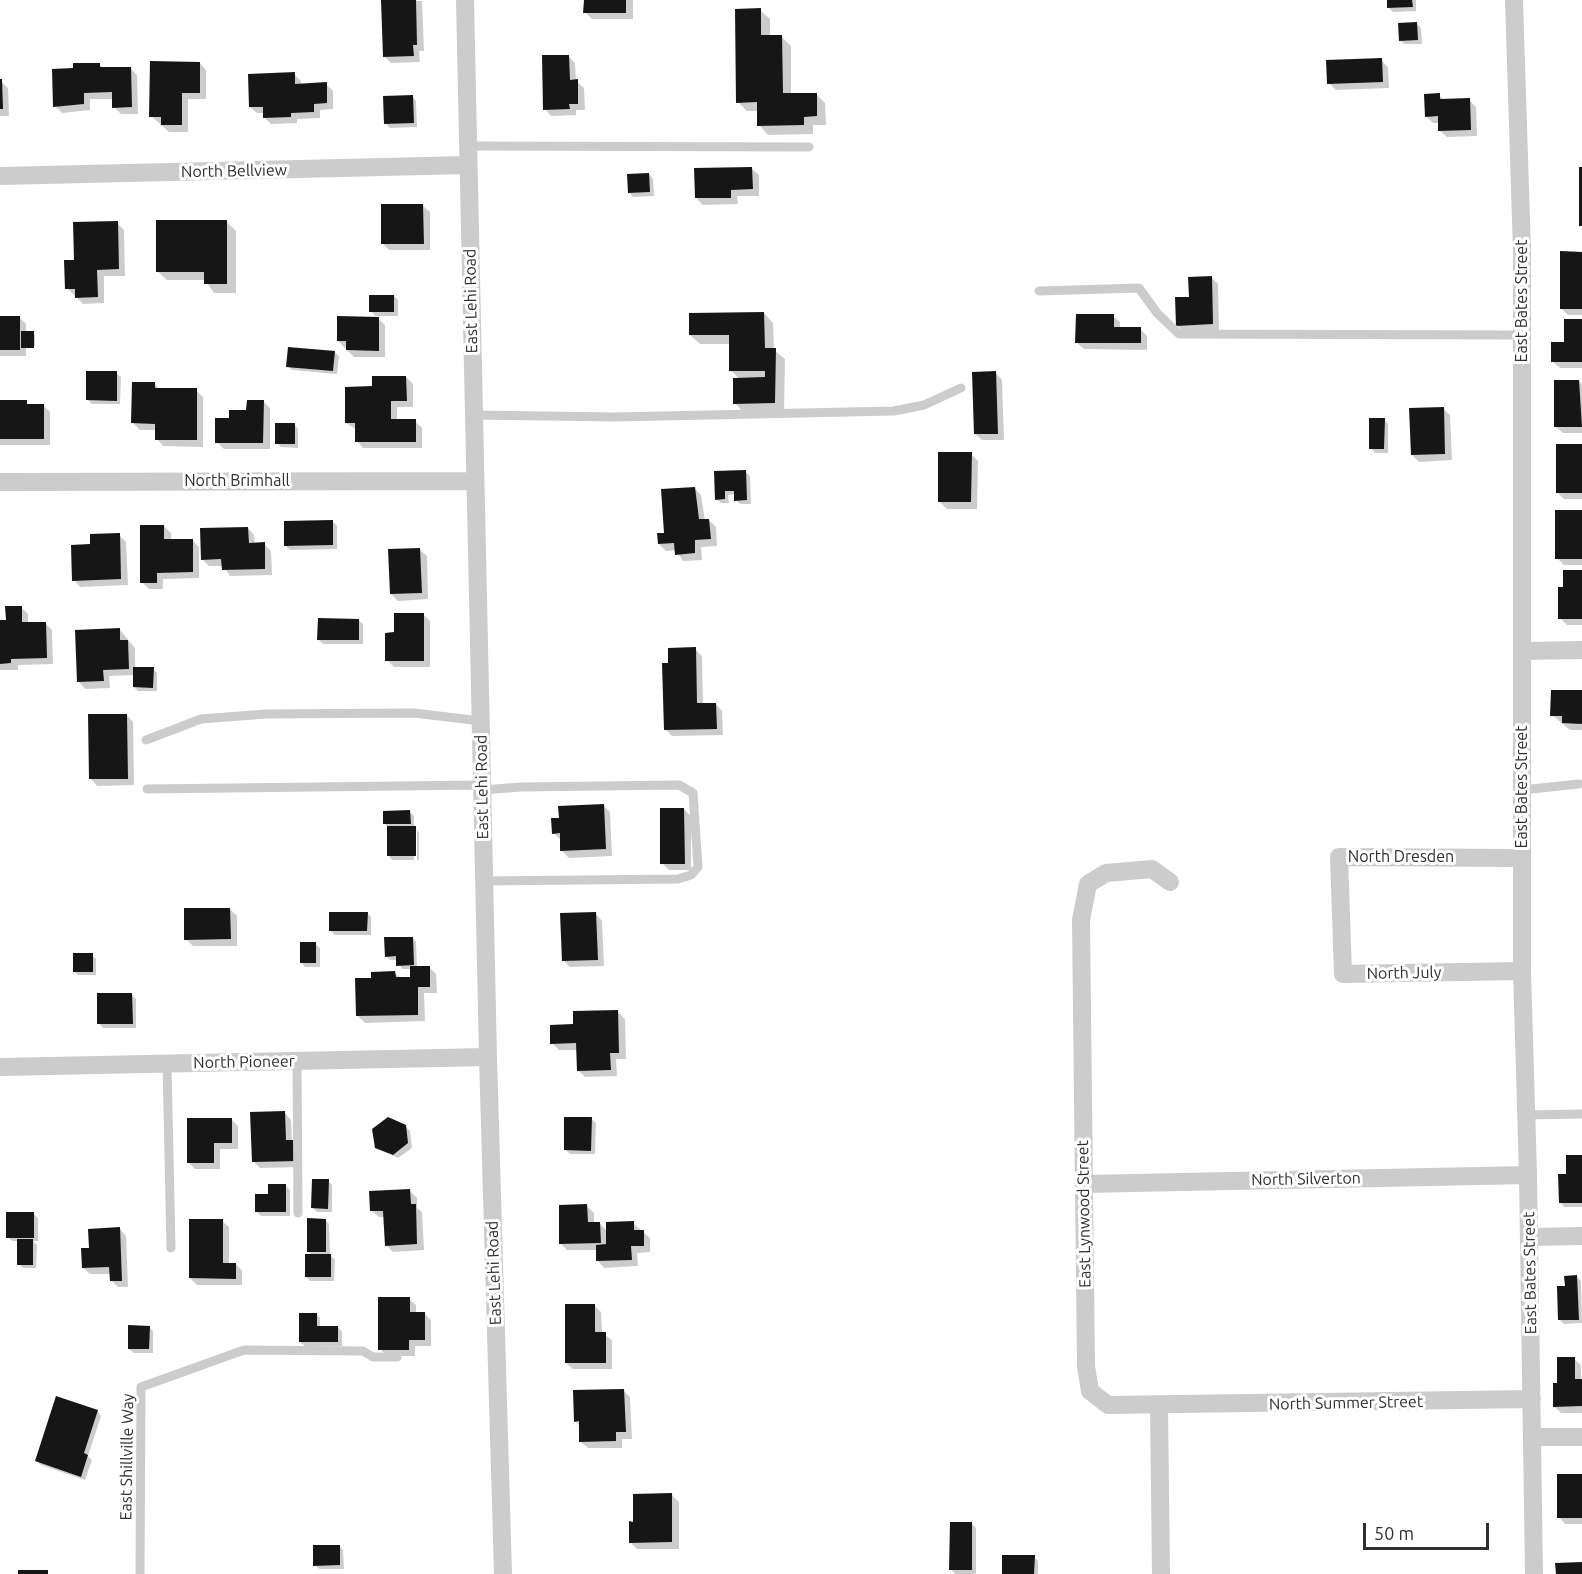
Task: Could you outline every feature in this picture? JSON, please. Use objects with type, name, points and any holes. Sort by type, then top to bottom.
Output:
[{"type":"street","name":"East Lehi Road","points":[[465,0],[474,481],[503,1574]]},
{"type":"street","name":"East Bates Street","points":[[1514,0],[1522,335],[1522,971],[1528,1175],[1534,1574]]},
{"type":"street","name":"North Bellview","points":[[0,176],[468,165]]},
{"type":"street","name":"North Brimhall","points":[[0,482],[474,481]]},
{"type":"street","points":[[1522,651],[1582,650]]},
{"type":"street","name":"North Dresden","points":[[1341,916],[1339,857],[1522,858]]},
{"type":"street","name":"East Lynwood Street","points":[[1159,1406],[1108,1405],[1090,1390],[1086,1366],[1081,920],[1088,884],[1106,873],[1152,869],[1170,882]]},
{"type":"street","name":"North July","points":[[1341,916],[1343,974],[1522,971]]},
{"type":"street","name":"North Pioneer","points":[[0,1067],[488,1057]]},
{"type":"street","name":"North Silverton","points":[[1084,1184],[1528,1175]]},
{"type":"street","points":[[1529,1237],[1582,1236]]},
{"type":"street","name":"North Summer Street","points":[[1159,1406],[1532,1399]]},
{"type":"street","points":[[1159,1406],[1161,1574]]},
{"type":"street","points":[[1533,1437],[1582,1437]]},
{"type":"lane","points":[[468,146],[809,147]]},
{"type":"lane","points":[[1039,291],[1139,288],[1157,313],[1179,334],[1522,335]]},
{"type":"lane","points":[[473,415],[616,417],[894,411],[924,405],[961,388]]},
{"type":"lane","points":[[146,740],[201,719],[266,714],[414,713],[481,721]]},
{"type":"lane","points":[[1522,790],[1579,784]]},
{"type":"lane","points":[[147,789],[679,785],[693,793],[698,867],[690,875],[678,879],[484,881]]},
{"type":"lane","points":[[297,1061],[298,1213]]},
{"type":"lane","points":[[167,1064],[171,1248]]},
{"type":"lane","points":[[1526,1115],[1582,1114]]},
{"type":"lane","name":"East Shillville Way","points":[[140,1574],[141,1387],[244,1350],[363,1351],[373,1357],[396,1357]]},
{"type":"building","points":[[381,0],[416,0],[417,45],[413,45],[414,56],[383,57]]},
{"type":"building","points":[[584,0],[626,0],[626,13],[583,13]]},
{"type":"building","points":[[1387,0],[1412,0],[1413,7],[1387,8]]},
{"type":"building","points":[[761,8],[761,35],[782,35],[783,93],[817,93],[817,116],[804,117],[804,125],[757,126],[757,102],[736,103],[735,9]]},
{"type":"building","points":[[1417,22],[1418,40],[1399,41],[1398,23]]},
{"type":"building","points":[[542,55],[569,55],[570,80],[578,79],[578,104],[569,104],[570,109],[543,110]]},
{"type":"building","points":[[1382,58],[1383,82],[1327,84],[1326,60]]},
{"type":"building","points":[[150,61],[200,62],[200,93],[182,93],[182,125],[161,125],[161,117],[149,117]]},
{"type":"building","points":[[73,63],[100,63],[100,67],[131,67],[132,107],[112,108],[112,92],[84,93],[84,104],[53,107],[52,69],[73,68]]},
{"type":"building","points":[[295,72],[295,84],[327,82],[327,103],[314,104],[314,112],[291,113],[291,117],[263,118],[263,107],[249,107],[248,74]]},
{"type":"building","points":[[0,79],[2,79],[3,109],[0,109]]},
{"type":"building","points":[[1440,93],[1440,99],[1470,98],[1471,130],[1438,131],[1438,116],[1425,117],[1424,94]]},
{"type":"building","points":[[413,95],[414,123],[384,124],[383,96]]},
{"type":"building","points":[[752,167],[753,189],[731,190],[731,198],[695,198],[694,168]]},
{"type":"building","points":[[1579,167],[1582,167],[1582,226],[1579,226]]},
{"type":"building","points":[[649,173],[650,192],[628,193],[627,174]]},
{"type":"building","points":[[381,204],[423,204],[424,244],[381,244]]},
{"type":"building","points":[[156,220],[227,220],[227,284],[204,284],[204,272],[156,272]]},
{"type":"building","points":[[118,221],[119,269],[97,270],[98,297],[75,298],[75,289],[65,289],[64,260],[74,260],[73,222]]},
{"type":"building","points":[[1560,251],[1582,252],[1582,309],[1560,309]]},
{"type":"building","points":[[1212,276],[1213,324],[1176,326],[1175,297],[1189,297],[1188,277]]},
{"type":"building","points":[[369,295],[394,295],[394,312],[369,312]]},
{"type":"building","points":[[764,312],[765,348],[776,348],[775,403],[733,404],[733,378],[765,377],[765,371],[729,371],[729,335],[689,335],[689,313]]},
{"type":"building","points":[[1076,314],[1114,314],[1114,327],[1141,327],[1141,343],[1075,343]]},
{"type":"building","points":[[0,316],[20,316],[20,350],[0,350]]},
{"type":"building","points":[[337,316],[379,317],[379,351],[346,350],[346,341],[337,341]]},
{"type":"building","points":[[1564,319],[1582,319],[1582,362],[1551,362],[1551,342],[1564,342]]},
{"type":"building","points":[[21,331],[34,331],[34,348],[21,348]]},
{"type":"building","points":[[288,347],[335,351],[333,371],[286,367]]},
{"type":"building","points":[[86,371],[117,371],[117,401],[86,400]]},
{"type":"building","points":[[996,371],[998,434],[974,434],[972,372]]},
{"type":"building","points":[[372,376],[406,376],[407,401],[391,401],[391,419],[416,419],[416,442],[355,442],[355,423],[345,423],[345,387],[372,386]]},
{"type":"building","points":[[1554,380],[1579,380],[1582,427],[1554,427]]},
{"type":"building","points":[[132,382],[155,382],[155,388],[197,388],[197,440],[155,440],[155,424],[131,423]]},
{"type":"building","points":[[0,400],[27,400],[27,404],[44,404],[44,439],[0,439]]},
{"type":"building","points":[[247,400],[264,400],[263,443],[215,443],[215,418],[229,418],[229,410],[246,410]]},
{"type":"building","points":[[1444,407],[1445,454],[1411,455],[1409,408]]},
{"type":"building","points":[[1369,418],[1385,418],[1384,449],[1369,449]]},
{"type":"building","points":[[275,423],[295,423],[295,444],[275,444]]},
{"type":"building","points":[[1556,444],[1582,444],[1582,493],[1556,493]]},
{"type":"building","points":[[938,452],[972,452],[971,502],[938,502]]},
{"type":"building","points":[[746,470],[747,500],[734,501],[734,491],[725,491],[725,499],[715,500],[714,471]]},
{"type":"building","points":[[695,487],[699,519],[709,519],[711,539],[695,540],[695,553],[675,555],[674,543],[658,544],[657,533],[664,533],[661,489]]},
{"type":"building","points":[[1555,510],[1582,510],[1582,559],[1555,559]]},
{"type":"building","points":[[333,520],[333,545],[284,546],[284,521]]},
{"type":"building","points":[[140,525],[164,525],[164,539],[193,539],[193,572],[157,573],[157,583],[140,583]]},
{"type":"building","points":[[248,527],[249,543],[265,542],[265,569],[222,570],[221,559],[201,560],[200,528]]},
{"type":"building","points":[[120,533],[121,579],[72,581],[71,545],[90,544],[90,534]]},
{"type":"building","points":[[420,548],[422,593],[390,594],[388,549]]},
{"type":"building","points":[[1563,570],[1582,570],[1582,619],[1558,619],[1558,587],[1563,587]]},
{"type":"building","points":[[5,606],[22,606],[22,622],[46,622],[47,658],[11,659],[11,663],[0,664],[0,620],[6,620]]},
{"type":"building","points":[[394,613],[424,613],[424,661],[385,661],[385,633],[394,632]]},
{"type":"building","points":[[318,618],[359,619],[359,640],[317,640]]},
{"type":"building","points":[[120,628],[120,640],[128,640],[129,669],[103,670],[104,681],[77,682],[75,630]]},
{"type":"building","points":[[696,647],[697,703],[716,703],[717,729],[664,730],[662,663],[668,663],[668,648]]},
{"type":"building","points":[[133,667],[154,667],[153,688],[133,687]]},
{"type":"building","points":[[1551,690],[1582,690],[1582,724],[1562,723],[1562,716],[1550,716]]},
{"type":"building","points":[[88,714],[127,714],[128,779],[89,779]]},
{"type":"building","points":[[604,804],[606,849],[560,851],[560,833],[552,834],[551,818],[559,818],[558,806]]},
{"type":"building","points":[[660,808],[684,808],[685,864],[660,864]]},
{"type":"building","points":[[410,810],[411,824],[383,824],[383,811]]},
{"type":"building","points":[[387,826],[416,826],[416,856],[387,856]]},
{"type":"building","points":[[184,908],[230,908],[231,939],[184,940]]},
{"type":"building","points":[[329,912],[368,912],[367,931],[329,931]]},
{"type":"building","points":[[596,912],[598,960],[562,961],[560,913]]},
{"type":"building","points":[[384,937],[413,937],[414,965],[396,966],[396,956],[385,957]]},
{"type":"building","points":[[300,942],[316,942],[316,963],[300,963]]},
{"type":"building","points":[[73,953],[93,953],[93,972],[73,972]]},
{"type":"building","points":[[410,966],[430,966],[430,987],[418,987],[418,1015],[356,1016],[355,978],[371,978],[371,972],[395,971],[396,977],[410,977]]},
{"type":"building","points":[[97,993],[132,993],[133,1024],[97,1024]]},
{"type":"building","points":[[618,1010],[619,1053],[610,1053],[611,1070],[577,1071],[576,1043],[550,1044],[550,1025],[573,1024],[573,1011]]},
{"type":"building","points":[[285,1111],[286,1140],[295,1140],[296,1161],[252,1162],[250,1112]]},
{"type":"building","points":[[388,1117],[406,1125],[408,1143],[393,1155],[375,1148],[372,1129]]},
{"type":"building","points":[[564,1117],[592,1117],[591,1151],[564,1150]]},
{"type":"building","points":[[187,1118],[232,1118],[232,1143],[214,1143],[214,1163],[187,1163]]},
{"type":"building","points":[[1566,1155],[1582,1155],[1582,1203],[1559,1203],[1558,1174],[1566,1174]]},
{"type":"building","points":[[312,1179],[329,1179],[328,1209],[311,1208]]},
{"type":"building","points":[[268,1184],[286,1184],[286,1212],[255,1212],[255,1194],[268,1194]]},
{"type":"building","points":[[410,1189],[411,1204],[416,1204],[417,1244],[385,1246],[383,1211],[370,1211],[369,1191]]},
{"type":"building","points":[[587,1204],[588,1222],[600,1222],[601,1243],[559,1244],[559,1205]]},
{"type":"building","points":[[6,1212],[34,1212],[34,1238],[6,1238]]},
{"type":"building","points":[[307,1218],[326,1219],[326,1252],[307,1252]]},
{"type":"building","points":[[189,1219],[223,1219],[223,1263],[236,1263],[236,1279],[189,1278]]},
{"type":"building","points":[[634,1221],[634,1230],[644,1230],[644,1246],[631,1246],[632,1260],[596,1261],[596,1245],[606,1244],[606,1222]]},
{"type":"building","points":[[120,1227],[122,1281],[110,1281],[109,1267],[82,1268],[81,1248],[89,1248],[88,1229]]},
{"type":"building","points":[[17,1239],[33,1239],[33,1265],[17,1265]]},
{"type":"building","points":[[305,1254],[331,1254],[331,1277],[305,1277]]},
{"type":"building","points":[[1577,1275],[1579,1320],[1558,1320],[1557,1286],[1565,1286],[1564,1276]]},
{"type":"building","points":[[378,1297],[410,1297],[410,1312],[425,1312],[425,1340],[409,1340],[409,1350],[378,1350]]},
{"type":"building","points":[[565,1304],[595,1304],[595,1332],[606,1332],[606,1363],[565,1363]]},
{"type":"building","points":[[299,1313],[317,1313],[317,1326],[338,1326],[338,1342],[299,1342]]},
{"type":"building","points":[[128,1325],[150,1326],[149,1349],[128,1349]]},
{"type":"building","points":[[1557,1357],[1575,1357],[1575,1379],[1582,1379],[1582,1406],[1553,1407],[1553,1383],[1557,1383]]},
{"type":"building","points":[[624,1389],[626,1432],[616,1432],[616,1441],[579,1442],[579,1421],[574,1422],[573,1390]]},
{"type":"building","points":[[56,1396],[98,1410],[84,1453],[88,1455],[81,1477],[35,1461]]},
{"type":"building","points":[[1557,1474],[1582,1474],[1582,1518],[1557,1518]]},
{"type":"building","points":[[672,1493],[672,1542],[629,1543],[629,1521],[633,1522],[633,1494]]},
{"type":"building","points":[[950,1522],[972,1522],[972,1570],[949,1570]]},
{"type":"building","points":[[313,1545],[340,1545],[340,1565],[313,1566]]},
{"type":"building","points":[[1002,1555],[1035,1555],[1034,1574],[1002,1574]]},
{"type":"building","points":[[1582,1562],[1582,1574],[1556,1574],[1555,1563]]},
{"type":"building","points":[[18,1570],[48,1570],[48,1574],[18,1574]]}]
